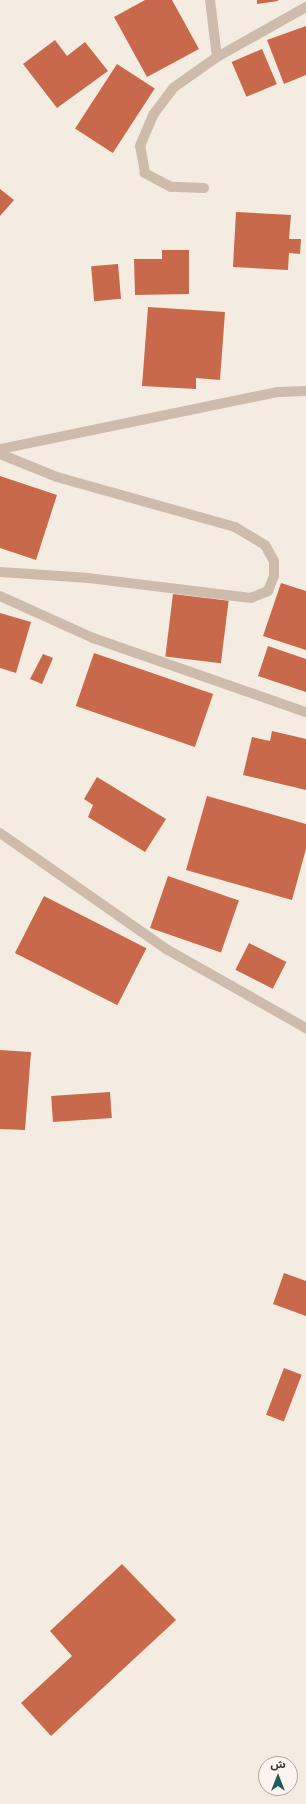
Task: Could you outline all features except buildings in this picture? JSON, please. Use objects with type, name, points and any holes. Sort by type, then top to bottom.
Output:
[{"type":"street","points":[[210,0],[218,57]]},
{"type":"street","points":[[204,188],[171,187],[145,173],[140,146],[153,115],[173,88],[218,57],[306,7]]},
{"type":"street","points":[[0,449],[278,392],[306,391]]},
{"type":"street","points":[[0,454],[57,477],[234,527],[265,545],[274,561],[274,576],[268,590],[251,598],[89,578],[0,572]]},
{"type":"street","points":[[0,596],[92,638],[306,712]]},
{"type":"street","points":[[0,833],[168,950],[306,1028]]}]
